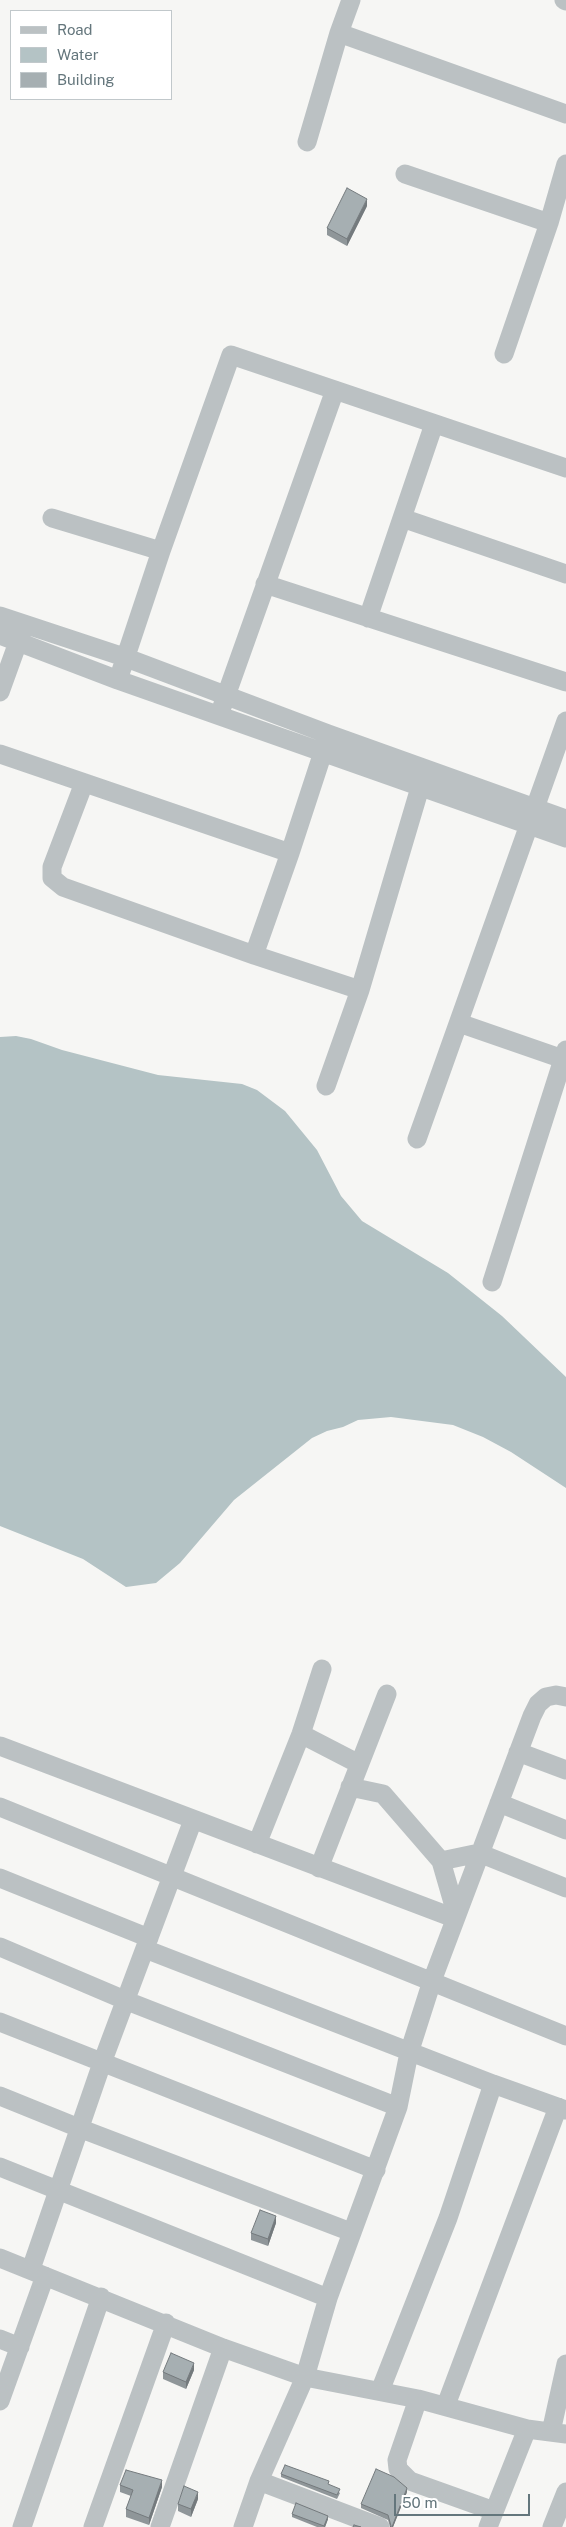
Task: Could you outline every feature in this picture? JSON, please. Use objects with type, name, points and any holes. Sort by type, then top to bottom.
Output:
[{"type":"street","points":[[307,142],[339,33],[351,0]]},
{"type":"street","points":[[339,33],[566,114]]},
{"type":"street","points":[[504,354],[549,223],[566,164]]},
{"type":"street","points":[[405,174],[549,223]]},
{"type":"street","points":[[118,680],[124,657],[230,355],[566,468]]},
{"type":"street","points":[[219,714],[335,390]]},
{"type":"street","points":[[368,618],[434,424]]},
{"type":"street","points":[[52,518],[161,551]]},
{"type":"street","points":[[402,518],[566,574]]},
{"type":"street","points":[[265,584],[566,682]]},
{"type":"street","points":[[0,616],[21,634],[118,680],[219,714],[326,743],[423,777],[533,817],[566,838]]},
{"type":"street","points":[[0,692],[21,634]]},
{"type":"street","points":[[0,635],[21,634],[124,657],[226,695],[326,743]]},
{"type":"street","points":[[417,1139],[566,721]]},
{"type":"street","points":[[254,955],[326,743]]},
{"type":"street","points":[[0,754],[290,853]]},
{"type":"street","points":[[326,1086],[360,990],[423,777]]},
{"type":"street","points":[[84,783],[52,867],[52,878],[63,887],[254,955],[360,990]]},
{"type":"street","points":[[533,817],[566,819]]},
{"type":"street","points":[[459,1023],[564,1054],[492,1282]]},
{"type":"street","points":[[257,1844],[302,1734],[322,1669]]},
{"type":"street","points":[[320,1868],[387,1694]]},
{"type":"street","points":[[243,2527],[260,2481],[305,2377],[328,2298],[398,2107],[409,2053],[432,1981],[518,1752],[538,1704],[546,1698],[556,1695],[566,1697]]},
{"type":"street","points":[[302,1734],[360,1764]]},
{"type":"street","points":[[0,1746],[320,1868],[455,1916]]},
{"type":"street","points":[[518,1752],[566,1770]]},
{"type":"street","points":[[350,1787],[383,1794],[441,1861],[455,1916]]},
{"type":"street","points":[[499,1803],[566,1830]]},
{"type":"street","points":[[0,1806],[566,2036]]},
{"type":"street","points":[[0,2401],[20,2347],[58,2190],[170,1876],[193,1820]]},
{"type":"street","points":[[441,1861],[479,1853],[566,1888]]},
{"type":"street","points":[[0,1878],[147,1944],[409,2053],[562,2108],[446,2405]]},
{"type":"street","points":[[0,1947],[127,2001],[398,2107]]},
{"type":"street","points":[[0,2022],[376,2170]]},
{"type":"street","points":[[380,2391],[448,2218],[493,2084]]},
{"type":"street","points":[[0,2096],[351,2232]]},
{"type":"street","points":[[0,2167],[328,2298]]},
{"type":"street","points":[[0,2258],[166,2323],[223,2348],[305,2377],[418,2398],[527,2429],[558,2433],[565,2373]]},
{"type":"street","points":[[22,2527],[101,2297]]},
{"type":"street","points":[[92,2527],[166,2323]]},
{"type":"street","points":[[0,2340],[20,2347]]},
{"type":"street","points":[[160,2527],[223,2348]]},
{"type":"street","points":[[418,2398],[397,2460],[398,2469],[410,2481],[491,2519],[527,2429]]},
{"type":"street","points":[[260,2481],[380,2527]]},
{"type":"street","points":[[552,2527],[566,2492]]},
{"type":"water","points":[[16,1036],[158,1075],[242,1084],[257,1090],[285,1111],[317,1150],[341,1196],[362,1221],[448,1273],[502,1316],[566,1377],[566,1488],[511,1452],[483,1437],[453,1425],[391,1417],[358,1420],[312,1438],[234,1500],[180,1563],[156,1583],[126,1587],[83,1559],[0,1526],[0,1037]]},
{"type":"building","points":[[347,188],[367,199],[347,239],[327,228]]},
{"type":"building","points":[[260,2210],[276,2216],[268,2239],[251,2233]]},
{"type":"building","points":[[171,2353],[194,2363],[186,2382],[163,2372]]},
{"type":"building","points":[[285,2465],[329,2481],[328,2484],[340,2489],[337,2495],[281,2474]]},
{"type":"building","points":[[376,2469],[394,2477],[407,2488],[392,2527],[390,2527],[388,2515],[361,2504]]},
{"type":"building","points":[[126,2470],[162,2480],[149,2518],[126,2509],[133,2490],[120,2485]]},
{"type":"building","points":[[184,2486],[198,2492],[191,2509],[178,2504]]},
{"type":"building","points":[[296,2503],[328,2516],[324,2526],[292,2514]]}]
